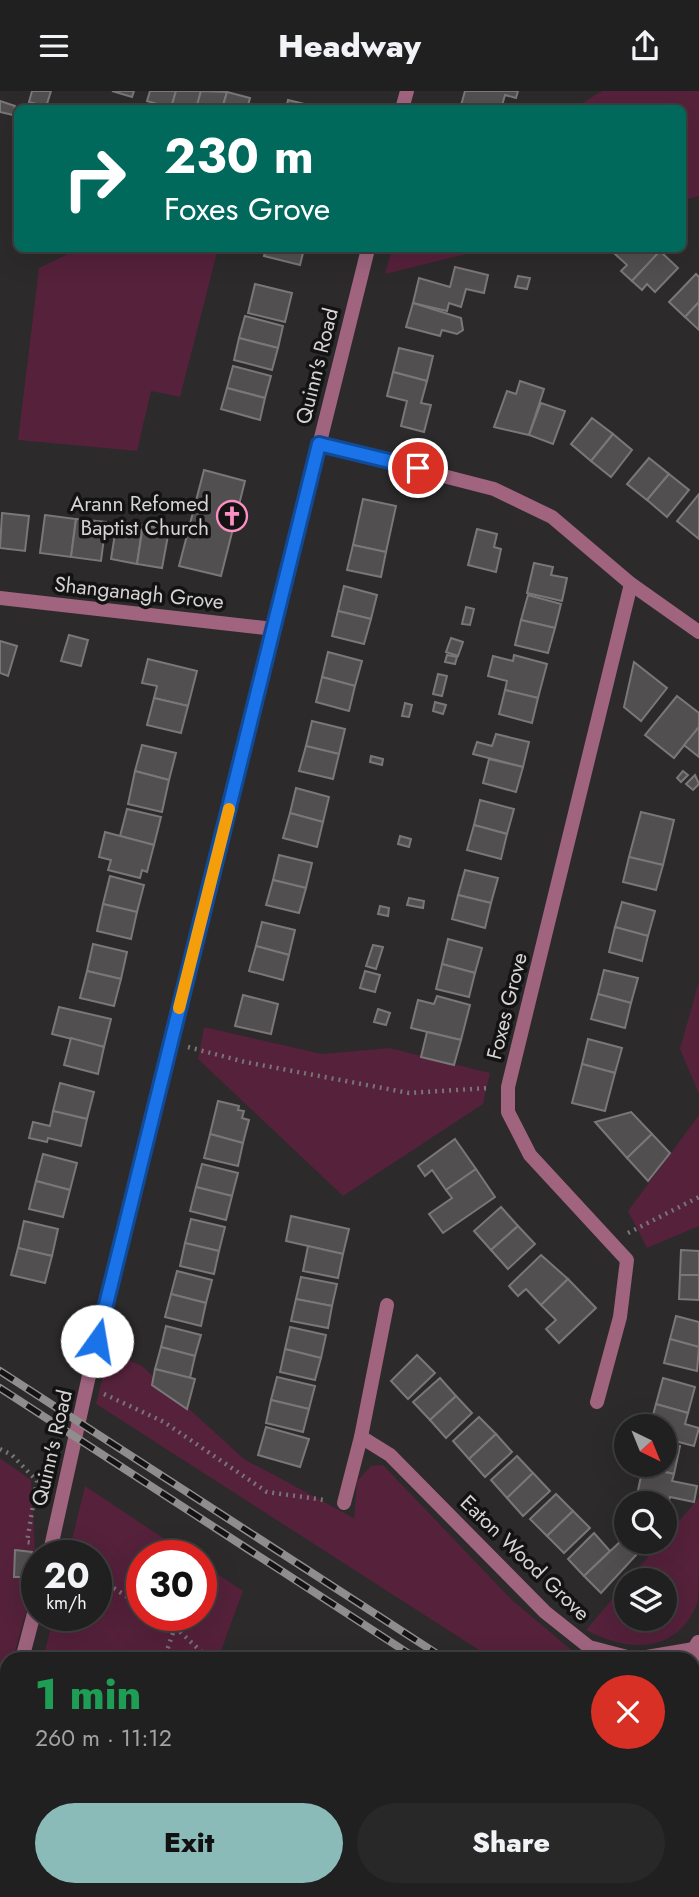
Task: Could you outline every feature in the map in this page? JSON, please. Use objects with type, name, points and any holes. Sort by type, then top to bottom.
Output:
[{"type":"street","name":"Quinn's Road","points":[[53,1540],[86,1388],[170,1042],[367,252]]},
{"type":"street","points":[[319,444],[494,489],[552,517],[631,584],[699,632]]},
{"type":"street","name":"Foxes Grove","points":[[597,1402],[620,1317],[627,1260],[530,1155],[508,1112],[508,1087],[631,584]]},
{"type":"street","name":"Shanganagh Grove","points":[[0,598],[274,629]]},
{"type":"street","points":[[344,1503],[387,1305]]},
{"type":"street","name":"Eaton Wood Grove","points":[[360,1437],[390,1455],[545,1612],[589,1647],[608,1652]]},
{"type":"street","points":[[24,1652],[29,1631]]},
{"type":"street","name":"Eaton Wood Grove","points":[[666,1652],[697,1645]]},
{"type":"path","points":[[170,1042],[245,1062],[409,1093],[508,1087]]},
{"type":"path","points":[[610,1242],[699,1197]]},
{"type":"path","points":[[86,1388],[119,1399],[164,1422],[267,1492],[344,1503]]},
{"type":"path","points":[[0,1449],[12,1455],[37,1481],[27,1540]]},
{"type":"path","points":[[166,1652],[174,1631]]},
{"type":"path","points":[[179,1631],[202,1652]]},
{"type":"shaded area","points":[[602,91],[699,91],[699,196],[686,199],[686,105],[579,105]]},
{"type":"shaded area","points":[[72,252],[217,252],[180,397],[151,391],[137,451],[18,440],[39,268]]},
{"type":"shaded area","points":[[391,252],[475,252],[385,274]]},
{"type":"shaded area","points":[[699,981],[699,1094],[680,1049]]},
{"type":"shaded area","points":[[204,1027],[322,1054],[390,1048],[490,1073],[483,1104],[343,1196],[198,1059]]},
{"type":"shaded area","points":[[699,1115],[699,1226],[647,1248],[628,1211]]},
{"type":"shaded area","points":[[109,1351],[142,1366],[244,1459],[354,1518],[357,1481],[371,1466],[383,1465],[512,1600],[574,1652],[482,1652],[96,1404]]},
{"type":"shaded area","points":[[0,1458],[31,1480],[34,1540],[21,1540],[21,1630],[15,1652],[0,1652]]},
{"type":"shaded area","points":[[85,1486],[166,1540],[126,1540],[126,1631],[217,1631],[217,1574],[243,1591],[221,1652],[45,1652],[50,1631],[112,1631],[112,1540],[72,1540]]},
{"type":"shaded area","points":[[699,1498],[698,1601],[679,1631],[666,1640],[635,1645],[602,1638],[586,1630],[614,1597],[614,1631],[677,1631],[677,1568],[638,1568],[651,1554],[677,1554],[677,1523]]},
{"type":"building","points":[[32,91],[51,91],[47,105],[29,102]]},
{"type":"building","points":[[112,91],[134,91],[132,97]]},
{"type":"building","points":[[150,91],[176,91],[172,105],[147,101]]},
{"type":"building","points":[[176,91],[201,91],[197,105],[172,105]]},
{"type":"building","points":[[201,91],[227,92],[223,105],[197,105]]},
{"type":"building","points":[[465,91],[518,91],[516,98],[505,95],[502,105],[461,105]]},
{"type":"building","points":[[227,92],[250,98],[248,105],[223,105]]},
{"type":"building","points":[[288,100],[309,105],[287,105]]},
{"type":"building","points":[[0,101],[14,106],[13,115],[0,112]]},
{"type":"building","points":[[265,252],[303,252],[300,265],[264,256]]},
{"type":"building","points":[[659,252],[632,281],[621,271],[627,265],[615,254]]},
{"type":"building","points":[[659,252],[678,268],[655,292],[647,284],[642,290],[632,281]]},
{"type":"building","points":[[455,267],[488,275],[484,293],[466,289],[461,307],[449,303],[447,311],[413,303],[419,278],[450,287]]},
{"type":"building","points":[[696,274],[699,277],[699,302],[685,317],[669,302]]},
{"type":"building","points":[[518,276],[530,278],[527,289],[515,287]]},
{"type":"building","points":[[255,284],[292,293],[285,322],[248,313]]},
{"type":"building","points":[[699,302],[699,330],[685,317]]},
{"type":"building","points":[[413,303],[461,318],[463,330],[457,334],[442,330],[440,336],[406,327]]},
{"type":"building","points":[[245,316],[283,326],[278,348],[239,338]]},
{"type":"building","points":[[239,338],[278,348],[272,370],[234,360]]},
{"type":"building","points":[[399,348],[433,356],[427,381],[393,372]]},
{"type":"building","points":[[233,366],[271,376],[265,398],[227,388]]},
{"type":"building","points":[[393,372],[427,381],[421,403],[431,405],[424,432],[401,426],[407,401],[387,396]]},
{"type":"building","points":[[520,381],[544,389],[529,435],[494,427],[507,391],[516,394]]},
{"type":"building","points":[[227,388],[265,398],[260,420],[221,409]]},
{"type":"building","points":[[541,403],[565,411],[553,444],[529,435]]},
{"type":"building","points":[[592,418],[613,434],[591,461],[571,444]]},
{"type":"building","points":[[613,434],[632,450],[611,477],[591,461]]},
{"type":"building","points":[[649,458],[669,474],[647,500],[627,484]]},
{"type":"building","points":[[204,470],[245,481],[221,576],[179,566]]},
{"type":"building","points":[[669,474],[689,490],[667,517],[647,500]]},
{"type":"building","points":[[699,494],[699,539],[677,521]]},
{"type":"building","points":[[363,499],[396,506],[386,552],[353,545]]},
{"type":"building","points":[[2,513],[29,516],[25,551],[0,548]]},
{"type":"building","points":[[45,515],[76,519],[71,557],[40,553]]},
{"type":"building","points":[[76,519],[106,522],[101,561],[71,557]]},
{"type":"building","points":[[117,521],[143,525],[137,564],[111,559]]},
{"type":"building","points":[[143,525],[169,530],[162,568],[137,564]]},
{"type":"building","points":[[477,529],[497,534],[494,547],[501,549],[496,572],[468,565]]},
{"type":"building","points":[[353,545],[386,552],[381,577],[347,570]]},
{"type":"building","points":[[534,563],[553,567],[551,575],[567,578],[562,601],[527,593]]},
{"type":"building","points":[[344,586],[377,595],[371,619],[338,611]]},
{"type":"building","points":[[528,595],[561,604],[555,628],[521,620]]},
{"type":"building","points":[[466,607],[474,609],[470,625],[462,624]]},
{"type":"building","points":[[338,611],[371,619],[364,644],[332,636]]},
{"type":"building","points":[[521,620],[555,628],[548,653],[515,645]]},
{"type":"building","points":[[69,635],[88,640],[81,666],[61,661]]},
{"type":"building","points":[[451,638],[463,642],[458,656],[446,652]]},
{"type":"building","points":[[0,641],[17,646],[8,676],[0,673]]},
{"type":"building","points":[[328,652],[362,661],[355,686],[322,677]]},
{"type":"building","points":[[447,655],[457,657],[455,664],[445,662]]},
{"type":"building","points":[[514,655],[547,664],[538,698],[505,690],[507,681],[488,676],[493,656],[513,661]]},
{"type":"building","points":[[148,659],[197,671],[188,706],[154,698],[157,686],[142,683]]},
{"type":"building","points":[[634,662],[667,688],[641,721],[624,707]]},
{"type":"building","points":[[438,674],[447,676],[442,696],[433,694]]},
{"type":"building","points":[[322,677],[355,686],[349,711],[316,702]]},
{"type":"building","points":[[505,690],[538,698],[532,723],[499,714]]},
{"type":"building","points":[[677,696],[699,713],[699,727],[674,758],[645,735]]},
{"type":"building","points":[[154,698],[188,706],[181,733],[147,725]]},
{"type":"building","points":[[435,702],[446,705],[443,714],[433,711]]},
{"type":"building","points":[[405,703],[412,705],[409,717],[402,716]]},
{"type":"building","points":[[312,721],[345,729],[339,754],[306,746]]},
{"type":"building","points":[[699,727],[699,757],[684,745]]},
{"type":"building","points":[[496,734],[529,742],[523,767],[473,754],[477,742],[492,746]]},
{"type":"building","points":[[142,745],[176,753],[169,780],[135,771]]},
{"type":"building","points":[[306,746],[339,754],[333,779],[299,771]]},
{"type":"building","points":[[371,756],[383,759],[382,765],[370,762]]},
{"type":"building","points":[[489,759],[523,767],[516,792],[483,783]]},
{"type":"building","points":[[135,771],[169,780],[162,812],[128,804]]},
{"type":"building","points":[[683,771],[688,775],[681,782],[677,778]]},
{"type":"building","points":[[695,775],[699,784],[693,790],[686,784]]},
{"type":"building","points":[[296,788],[329,797],[323,822],[290,813]]},
{"type":"building","points":[[480,800],[514,809],[507,834],[474,825]]},
{"type":"building","points":[[127,809],[161,817],[154,845],[120,836]]},
{"type":"building","points":[[641,812],[674,820],[663,865],[629,857]]},
{"type":"building","points":[[290,813],[323,822],[317,847],[283,838]]},
{"type":"building","points":[[474,825],[507,834],[501,859],[467,850]]},
{"type":"building","points":[[105,832],[154,845],[147,872],[142,870],[140,878],[108,870],[111,860],[99,857]]},
{"type":"building","points":[[400,836],[411,839],[409,847],[398,844]]},
{"type":"building","points":[[279,855],[312,863],[306,888],[273,880]]},
{"type":"building","points":[[629,857],[663,865],[656,890],[623,882]]},
{"type":"building","points":[[465,870],[498,878],[491,903],[458,895]]},
{"type":"building","points":[[110,876],[144,885],[137,912],[103,904]]},
{"type":"building","points":[[273,880],[306,888],[299,913],[266,905]]},
{"type":"building","points":[[458,895],[491,903],[485,928],[452,919]]},
{"type":"building","points":[[409,898],[424,901],[423,908],[407,905]]},
{"type":"building","points":[[622,902],[655,911],[648,936],[615,927]]},
{"type":"building","points":[[103,904],[137,912],[131,939],[97,931]]},
{"type":"building","points":[[380,906],[389,908],[388,916],[378,914]]},
{"type":"building","points":[[262,922],[295,930],[289,955],[256,946]]},
{"type":"building","points":[[615,927],[648,936],[642,961],[609,952]]},
{"type":"building","points":[[448,939],[482,948],[475,973],[442,964]]},
{"type":"building","points":[[93,944],[127,952],[121,979],[87,971]]},
{"type":"building","points":[[373,945],[383,947],[376,969],[366,966]]},
{"type":"building","points":[[256,946],[289,955],[283,980],[249,971]]},
{"type":"building","points":[[442,964],[475,973],[469,997],[436,989]]},
{"type":"building","points":[[604,970],[638,978],[631,1003],[598,994]]},
{"type":"building","points":[[87,971],[121,979],[114,1006],[80,998]]},
{"type":"building","points":[[365,971],[380,975],[375,992],[360,988]]},
{"type":"building","points":[[598,994],[631,1003],[625,1028],[591,1019]]},
{"type":"building","points":[[243,995],[278,1004],[271,1034],[235,1026]]},
{"type":"building","points":[[437,996],[470,1005],[461,1040],[411,1028],[418,1000],[434,1004]]},
{"type":"building","points":[[59,1007],[111,1019],[104,1047],[52,1034]]},
{"type":"building","points":[[378,1009],[390,1013],[386,1025],[374,1022]]},
{"type":"building","points":[[427,1032],[461,1040],[454,1065],[421,1057]]},
{"type":"building","points":[[71,1038],[104,1047],[98,1074],[64,1065]]},
{"type":"building","points":[[588,1039],[622,1048],[615,1073],[582,1064]]},
{"type":"building","points":[[582,1064],[615,1073],[605,1111],[572,1103]]},
{"type":"building","points":[[60,1083],[94,1092],[87,1119],[53,1111]]},
{"type":"building","points":[[218,1101],[239,1106],[238,1110],[244,1111],[242,1118],[249,1120],[243,1143],[210,1134]]},
{"type":"building","points":[[53,1111],[87,1119],[81,1146],[48,1138],[47,1142],[29,1138],[33,1122],[50,1126]]},
{"type":"building","points":[[631,1112],[652,1134],[627,1158],[595,1122]]},
{"type":"building","points":[[210,1134],[243,1143],[238,1166],[204,1158]]},
{"type":"building","points":[[652,1134],[670,1153],[648,1181],[627,1158]]},
{"type":"building","points":[[455,1139],[476,1169],[446,1190],[432,1170],[425,1176],[418,1166]]},
{"type":"building","points":[[43,1154],[77,1163],[70,1190],[36,1181]]},
{"type":"building","points":[[202,1164],[238,1173],[232,1196],[196,1187]]},
{"type":"building","points":[[476,1169],[495,1197],[443,1233],[429,1214],[452,1198],[446,1190]]},
{"type":"building","points":[[36,1181],[70,1190],[63,1217],[29,1209]]},
{"type":"building","points":[[196,1187],[232,1196],[226,1220],[190,1211]]},
{"type":"building","points":[[501,1207],[518,1226],[491,1250],[474,1231]]},
{"type":"building","points":[[291,1216],[349,1229],[343,1254],[286,1241]]},
{"type":"building","points":[[191,1219],[225,1227],[219,1251],[185,1243]]},
{"type":"building","points":[[24,1221],[58,1229],[52,1256],[18,1248]]},
{"type":"building","points":[[518,1226],[535,1244],[508,1269],[491,1250]]},
{"type":"building","points":[[185,1243],[219,1251],[214,1274],[180,1266]]},
{"type":"building","points":[[308,1246],[343,1254],[338,1278],[303,1271]]},
{"type":"building","points":[[18,1248],[52,1256],[45,1283],[11,1275]]},
{"type":"building","points":[[681,1250],[699,1251],[699,1275],[680,1275]]},
{"type":"building","points":[[541,1255],[568,1279],[541,1305],[526,1289],[518,1296],[509,1286]]},
{"type":"building","points":[[177,1271],[212,1280],[206,1303],[171,1294]]},
{"type":"building","points":[[680,1275],[699,1275],[699,1300],[679,1299]]},
{"type":"building","points":[[301,1277],[337,1284],[332,1306],[296,1299]]},
{"type":"building","points":[[568,1279],[596,1308],[559,1343],[546,1329],[556,1320],[541,1305]]},
{"type":"building","points":[[171,1294],[206,1303],[201,1326],[165,1317]]},
{"type":"building","points":[[296,1299],[332,1306],[328,1328],[291,1321]]},
{"type":"building","points":[[676,1316],[699,1322],[699,1347],[670,1339]]},
{"type":"building","points":[[166,1326],[201,1335],[195,1356],[161,1347]]},
{"type":"building","points":[[290,1327],[326,1335],[321,1358],[285,1349]]},
{"type":"building","points":[[670,1339],[699,1347],[697,1371],[664,1363]]},
{"type":"building","points":[[161,1347],[195,1356],[190,1378],[155,1369]]},
{"type":"building","points":[[285,1349],[321,1358],[315,1380],[280,1372]]},
{"type":"building","points":[[417,1355],[435,1373],[408,1399],[391,1381]]},
{"type":"building","points":[[155,1369],[195,1379],[187,1409],[152,1385]]},
{"type":"building","points":[[277,1377],[315,1386],[309,1409],[271,1400]]},
{"type":"building","points":[[440,1378],[456,1396],[430,1420],[413,1402]]},
{"type":"building","points":[[663,1378],[695,1387],[688,1413],[656,1404]]},
{"type":"building","points":[[456,1396],[472,1413],[446,1438],[430,1420]]},
{"type":"building","points":[[271,1400],[309,1409],[303,1432],[266,1423]]},
{"type":"building","points":[[656,1404],[688,1413],[685,1424],[699,1428],[694,1446],[677,1442],[677,1414],[653,1414]]},
{"type":"building","points":[[479,1417],[496,1434],[469,1459],[453,1441]]},
{"type":"building","points":[[266,1427],[309,1439],[300,1467],[258,1455]]},
{"type":"building","points":[[496,1434],[512,1452],[485,1477],[469,1459]]},
{"type":"building","points":[[517,1456],[533,1473],[507,1498],[491,1480]]},
{"type":"building","points":[[533,1473],[550,1491],[523,1516],[507,1498]]},
{"type":"building","points":[[641,1477],[673,1477],[672,1481],[697,1486],[694,1502],[677,1498],[677,1491],[638,1491]]},
{"type":"building","points":[[556,1494],[573,1511],[547,1536],[530,1519]]},
{"type":"building","points":[[573,1511],[590,1528],[564,1553],[547,1536]]},
{"type":"building","points":[[594,1533],[610,1551],[584,1576],[568,1559]]},
{"type":"building","points":[[614,1548],[614,1554],[637,1554],[624,1568],[614,1568],[614,1579],[601,1593],[584,1576]]},
{"type":"building","points":[[15,1550],[21,1551],[21,1577],[14,1577]]},
{"type":"railway","points":[[0,1371],[434,1652]]},
{"type":"railway","points":[[0,1388],[406,1652]]},
{"type":"slow traffic","points":[[179,1008],[229,809]]},
{"type":"place","name":"Arann Refomed Baptist Church","points":[[232,516]]},
{"type":"route","points":[[97,1341],[319,444],[418,468]]}]
